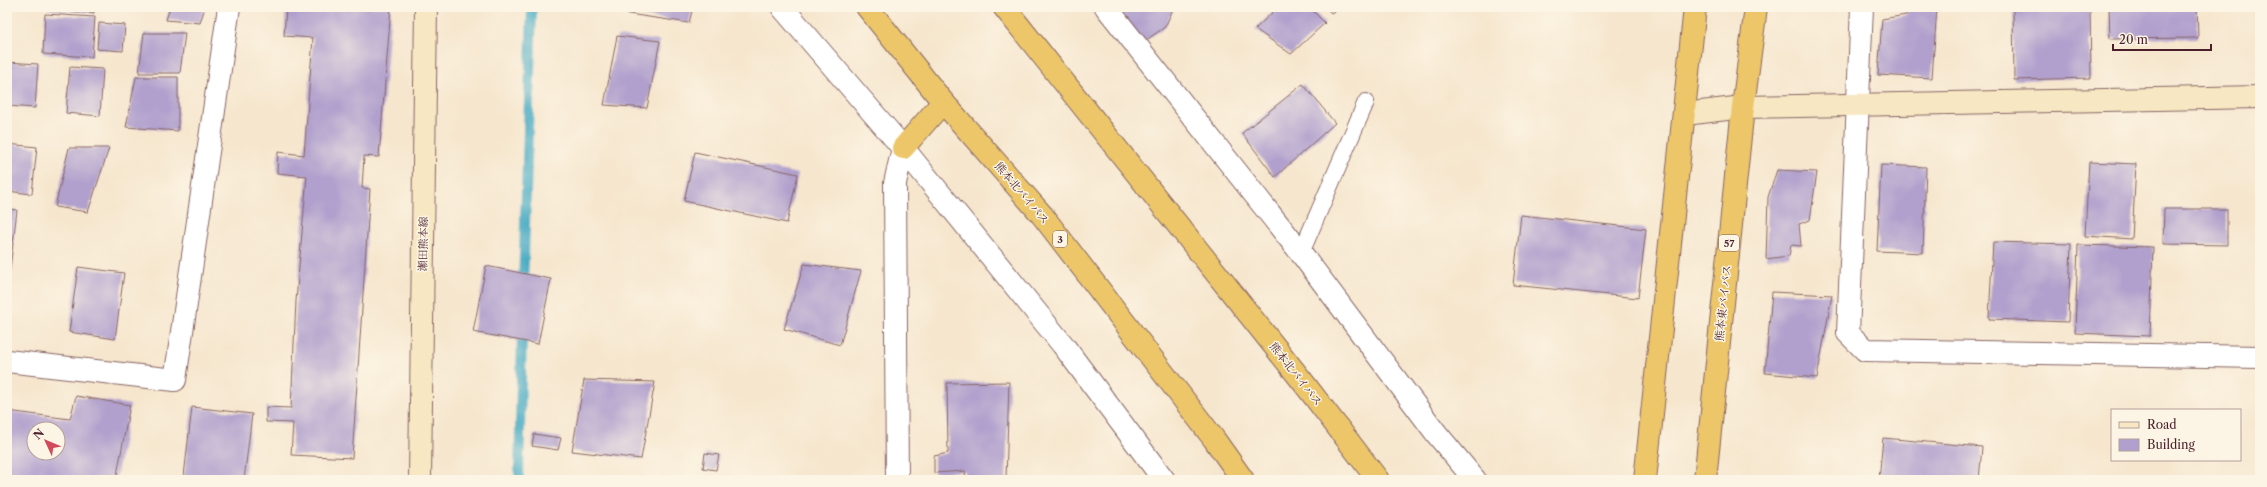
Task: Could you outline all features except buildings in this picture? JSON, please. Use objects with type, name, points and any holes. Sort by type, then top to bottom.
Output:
[{"type":"highway","name":"熊本北バイパス","points":[[867,7],[943,102],[1042,216],[1214,439],[1243,480]]},
{"type":"highway","name":"熊本北バイパス","points":[[1004,7],[1303,382],[1378,480]]},
{"type":"highway","points":[[1645,480],[1685,114],[1695,7]]},
{"type":"highway","name":"熊本東バイパス","points":[[1705,480],[1743,107],[1756,7]]},
{"type":"highway","points":[[903,148],[943,102]]},
{"type":"street","points":[[7,361],[175,380],[229,7]]},
{"type":"street","name":"瀬田熊本線","points":[[420,480],[426,7]]},
{"type":"street","points":[[782,7],[903,148],[1063,345],[1164,480]]},
{"type":"street","points":[[1106,7],[1300,253],[1436,433],[1475,480]]},
{"type":"street","points":[[1862,7],[1848,332],[1865,350],[2260,357]]},
{"type":"street","points":[[1685,114],[1743,107],[2260,97]]},
{"type":"street","points":[[897,480],[895,183],[903,148]]},
{"type":"lane","points":[[1300,253],[1366,102]]},
{"type":"waterway","points":[[523,287],[532,7]]},
{"type":"waterway","points":[[519,480],[522,329]]}]
